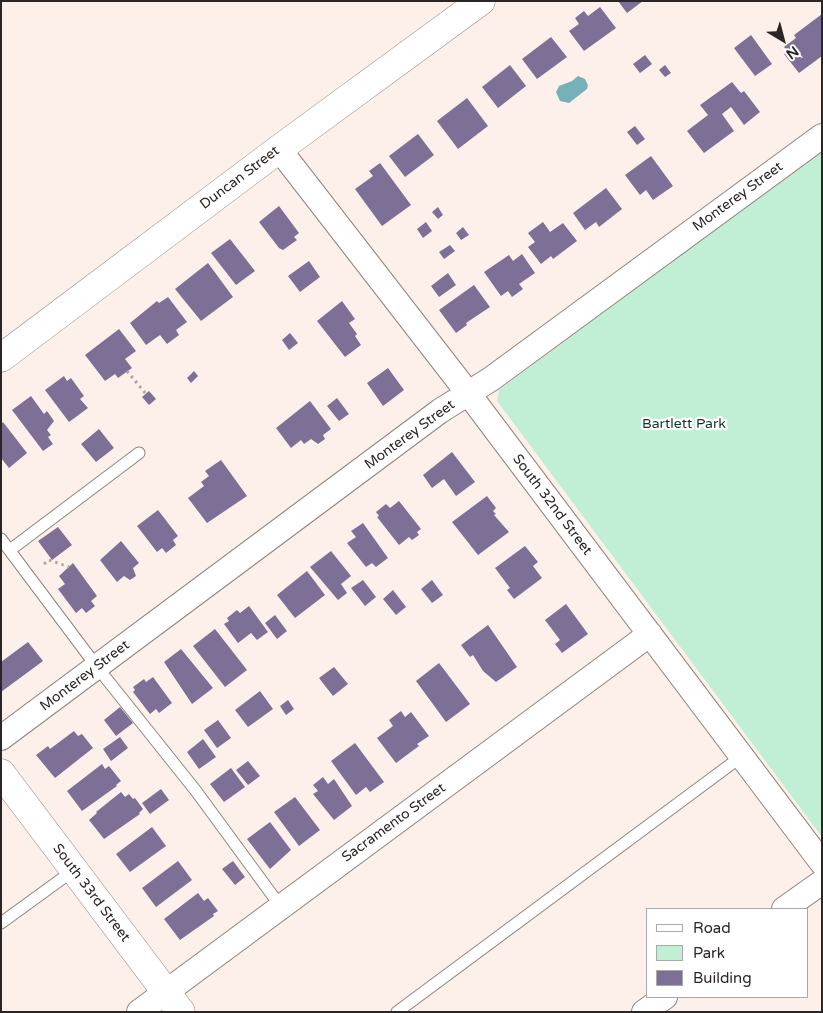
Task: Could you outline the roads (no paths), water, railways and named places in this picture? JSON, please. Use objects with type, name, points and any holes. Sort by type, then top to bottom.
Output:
[{"type":"street","name":"Duncan Street","points":[[1,358],[279,149],[481,1]]},
{"type":"street","name":"Monterey Street","points":[[1,738],[414,431],[491,379],[822,136]]},
{"type":"street","name":"South 32nd Street","points":[[279,149],[468,393],[822,863]]},
{"type":"street","name":"Sacramento Street","points":[[139,1012],[173,1002],[281,907],[650,634]]},
{"type":"street","name":"South 33rd Street","points":[[1,773],[173,1002]]},
{"type":"street","points":[[785,908],[822,882]]},
{"type":"street","points":[[644,1012],[664,998]]},
{"type":"lane","points":[[10,550],[139,453]]},
{"type":"lane","points":[[1,539],[97,667],[196,791],[281,907]]},
{"type":"lane","points":[[397,1012],[742,756]]},
{"type":"lane","points":[[1,924],[74,870]]},
{"type":"water","points":[[578,76],[585,79],[588,85],[587,89],[569,103],[560,101],[556,92],[559,86],[572,81]]},
{"type":"park label","name":"Bartlett Park","points":[[684,424]]}]
